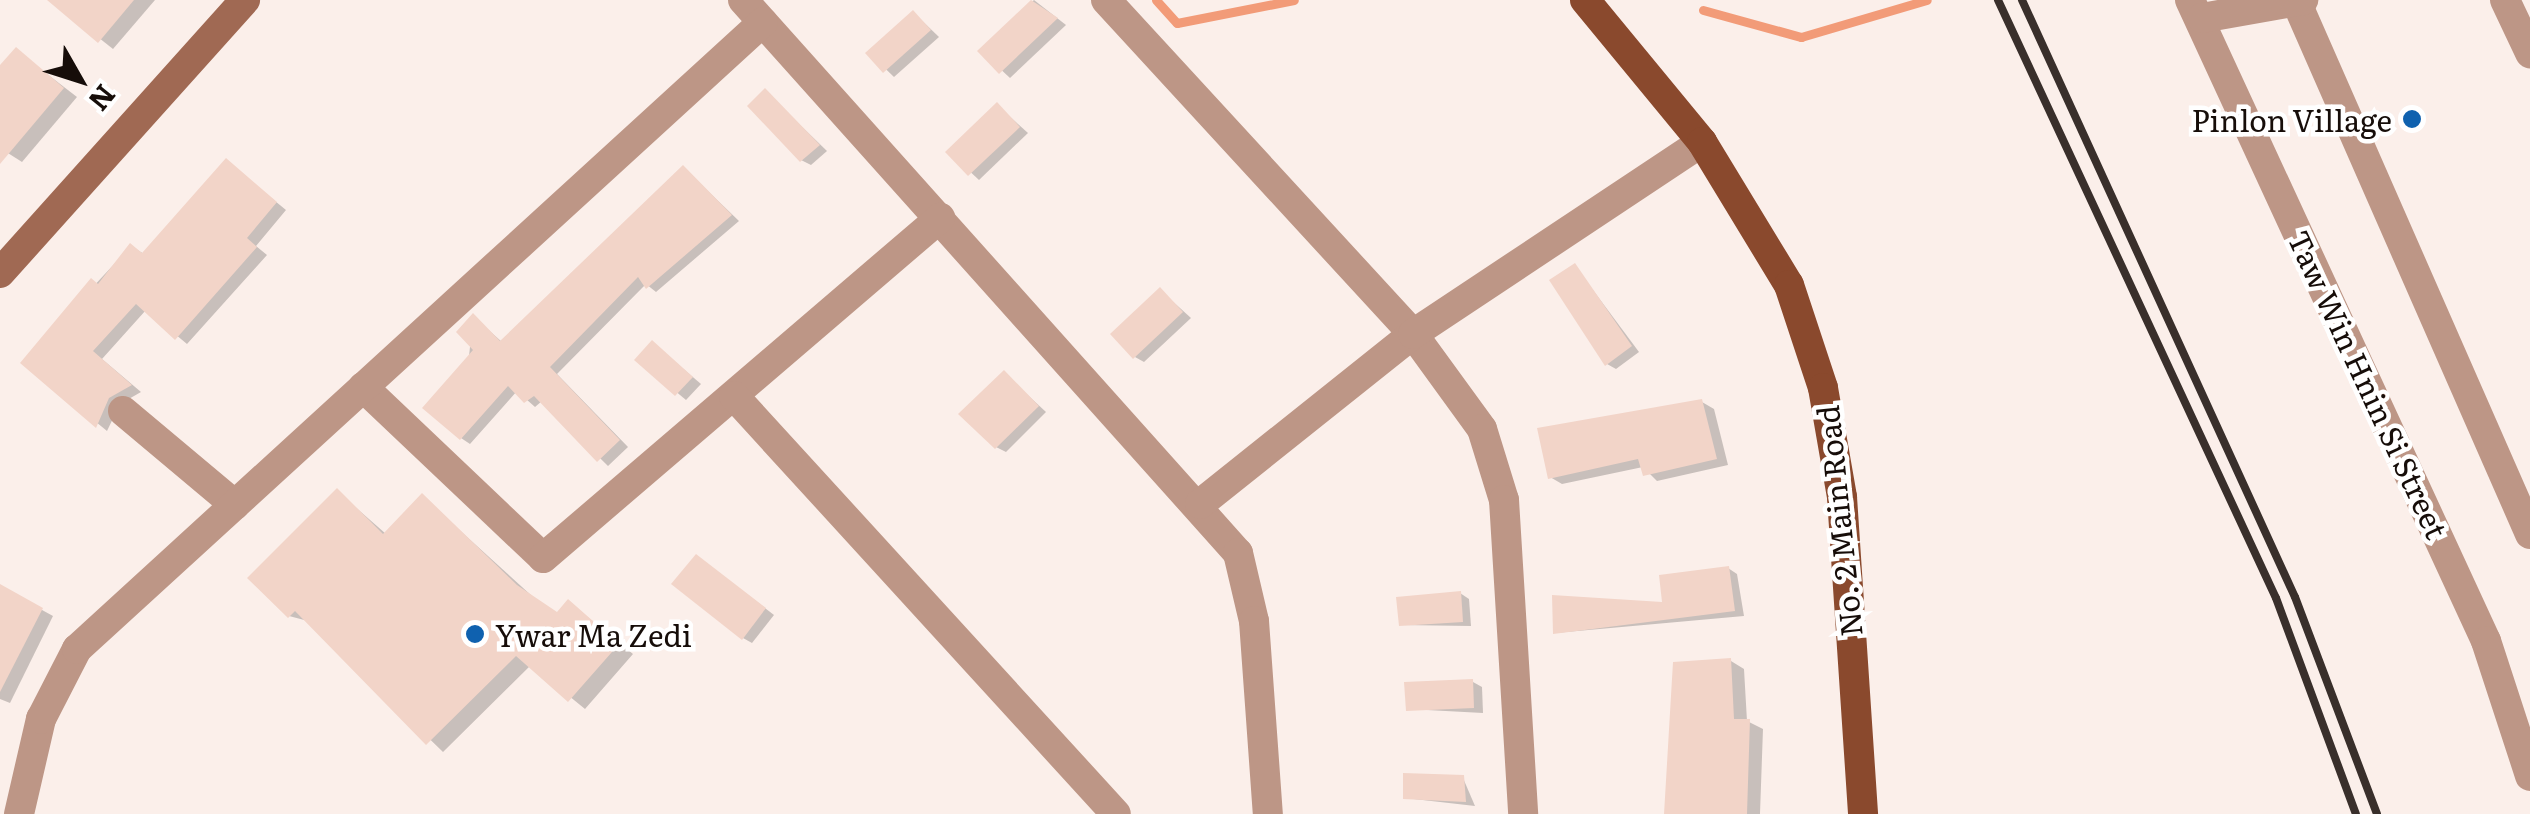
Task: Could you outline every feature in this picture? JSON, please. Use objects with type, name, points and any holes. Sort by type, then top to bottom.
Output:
[{"type":"main road","points":[[0,273],[245,0]]},
{"type":"main road","name":"No. 2 Main Road","points":[[1585,0],[1702,142],[1789,285],[1824,388],[1842,497],[1863,814]]},
{"type":"street","points":[[1106,0],[1413,334],[1482,430],[1504,500],[1523,814]]},
{"type":"street","points":[[2505,0],[2530,53]]},
{"type":"street","points":[[2196,9],[2299,1],[2530,534]]},
{"type":"street","name":"Taw Win Hnin Si Street","points":[[2196,9],[2486,641],[2530,776]]},
{"type":"street","points":[[19,814],[41,719],[77,649],[364,387],[753,11],[1200,504],[1238,552],[1254,620],[1268,814]]},
{"type":"street","points":[[1200,504],[1413,334],[1702,142]]},
{"type":"street","points":[[364,387],[543,558],[940,218]]},
{"type":"street","points":[[734,396],[1116,814]]},
{"type":"street","points":[[123,410],[235,504]]},
{"type":"building","points":[[47,0],[134,0],[98,43]]},
{"type":"building","points":[[1031,0],[1058,18],[999,74],[977,51]]},
{"type":"building","points":[[913,10],[931,30],[883,73],[865,53]]},
{"type":"building","points":[[16,47],[64,88],[0,164],[0,65]]},
{"type":"building","points":[[765,88],[820,145],[800,162],[747,106]]},
{"type":"building","points":[[997,102],[1020,127],[968,176],[945,152]]},
{"type":"building","points":[[226,158],[277,202],[247,238],[257,247],[175,340],[136,304],[93,351],[132,385],[109,398],[96,428],[20,363],[91,278],[98,284],[130,243],[142,253]]},
{"type":"building","points":[[683,165],[732,215],[646,289],[638,277],[550,367],[620,440],[597,462],[534,396],[524,403],[508,386],[460,440],[422,408],[473,350],[456,332],[473,313],[500,341]]},
{"type":"building","points":[[1575,263],[1632,346],[1605,366],[1549,280]]},
{"type":"building","points":[[1160,287],[1183,312],[1133,359],[1110,334]]},
{"type":"building","points":[[652,340],[693,377],[675,396],[634,360]]},
{"type":"building","points":[[1004,370],[1039,406],[995,449],[958,414]]},
{"type":"building","points":[[1702,399],[1717,459],[1643,476],[1638,459],[1548,479],[1537,428]]},
{"type":"building","points":[[337,488],[383,534],[422,493],[517,585],[557,612],[568,599],[619,644],[568,702],[516,656],[426,745],[295,611],[288,618],[247,578]]},
{"type":"building","points":[[696,554],[766,608],[742,640],[671,584]]},
{"type":"building","points":[[1729,566],[1735,611],[1553,634],[1552,595],[1662,602],[1659,575]]},
{"type":"building","points":[[0,584],[43,608],[0,692]]},
{"type":"building","points":[[1461,591],[1463,622],[1399,626],[1396,597]]},
{"type":"building","points":[[1731,658],[1734,719],[1750,719],[1747,814],[1664,814],[1673,662]]},
{"type":"building","points":[[1473,679],[1474,708],[1406,711],[1404,682]]},
{"type":"building","points":[[1403,773],[1464,775],[1466,802],[1403,799]]},
{"type":"waterway","points":[[1156,0],[1177,23],[1294,0]]},
{"type":"waterway","points":[[1703,10],[1801,37],[1927,0]]},
{"type":"railway","points":[[1998,0],[2276,598],[2356,814]]},
{"type":"railway","points":[[2022,0],[2295,597],[2377,814]]},
{"type":"place","name":"Pinlon Village","points":[[2412,119]]},
{"type":"place","name":"Ywar Ma Zedi","points":[[475,634]]}]
